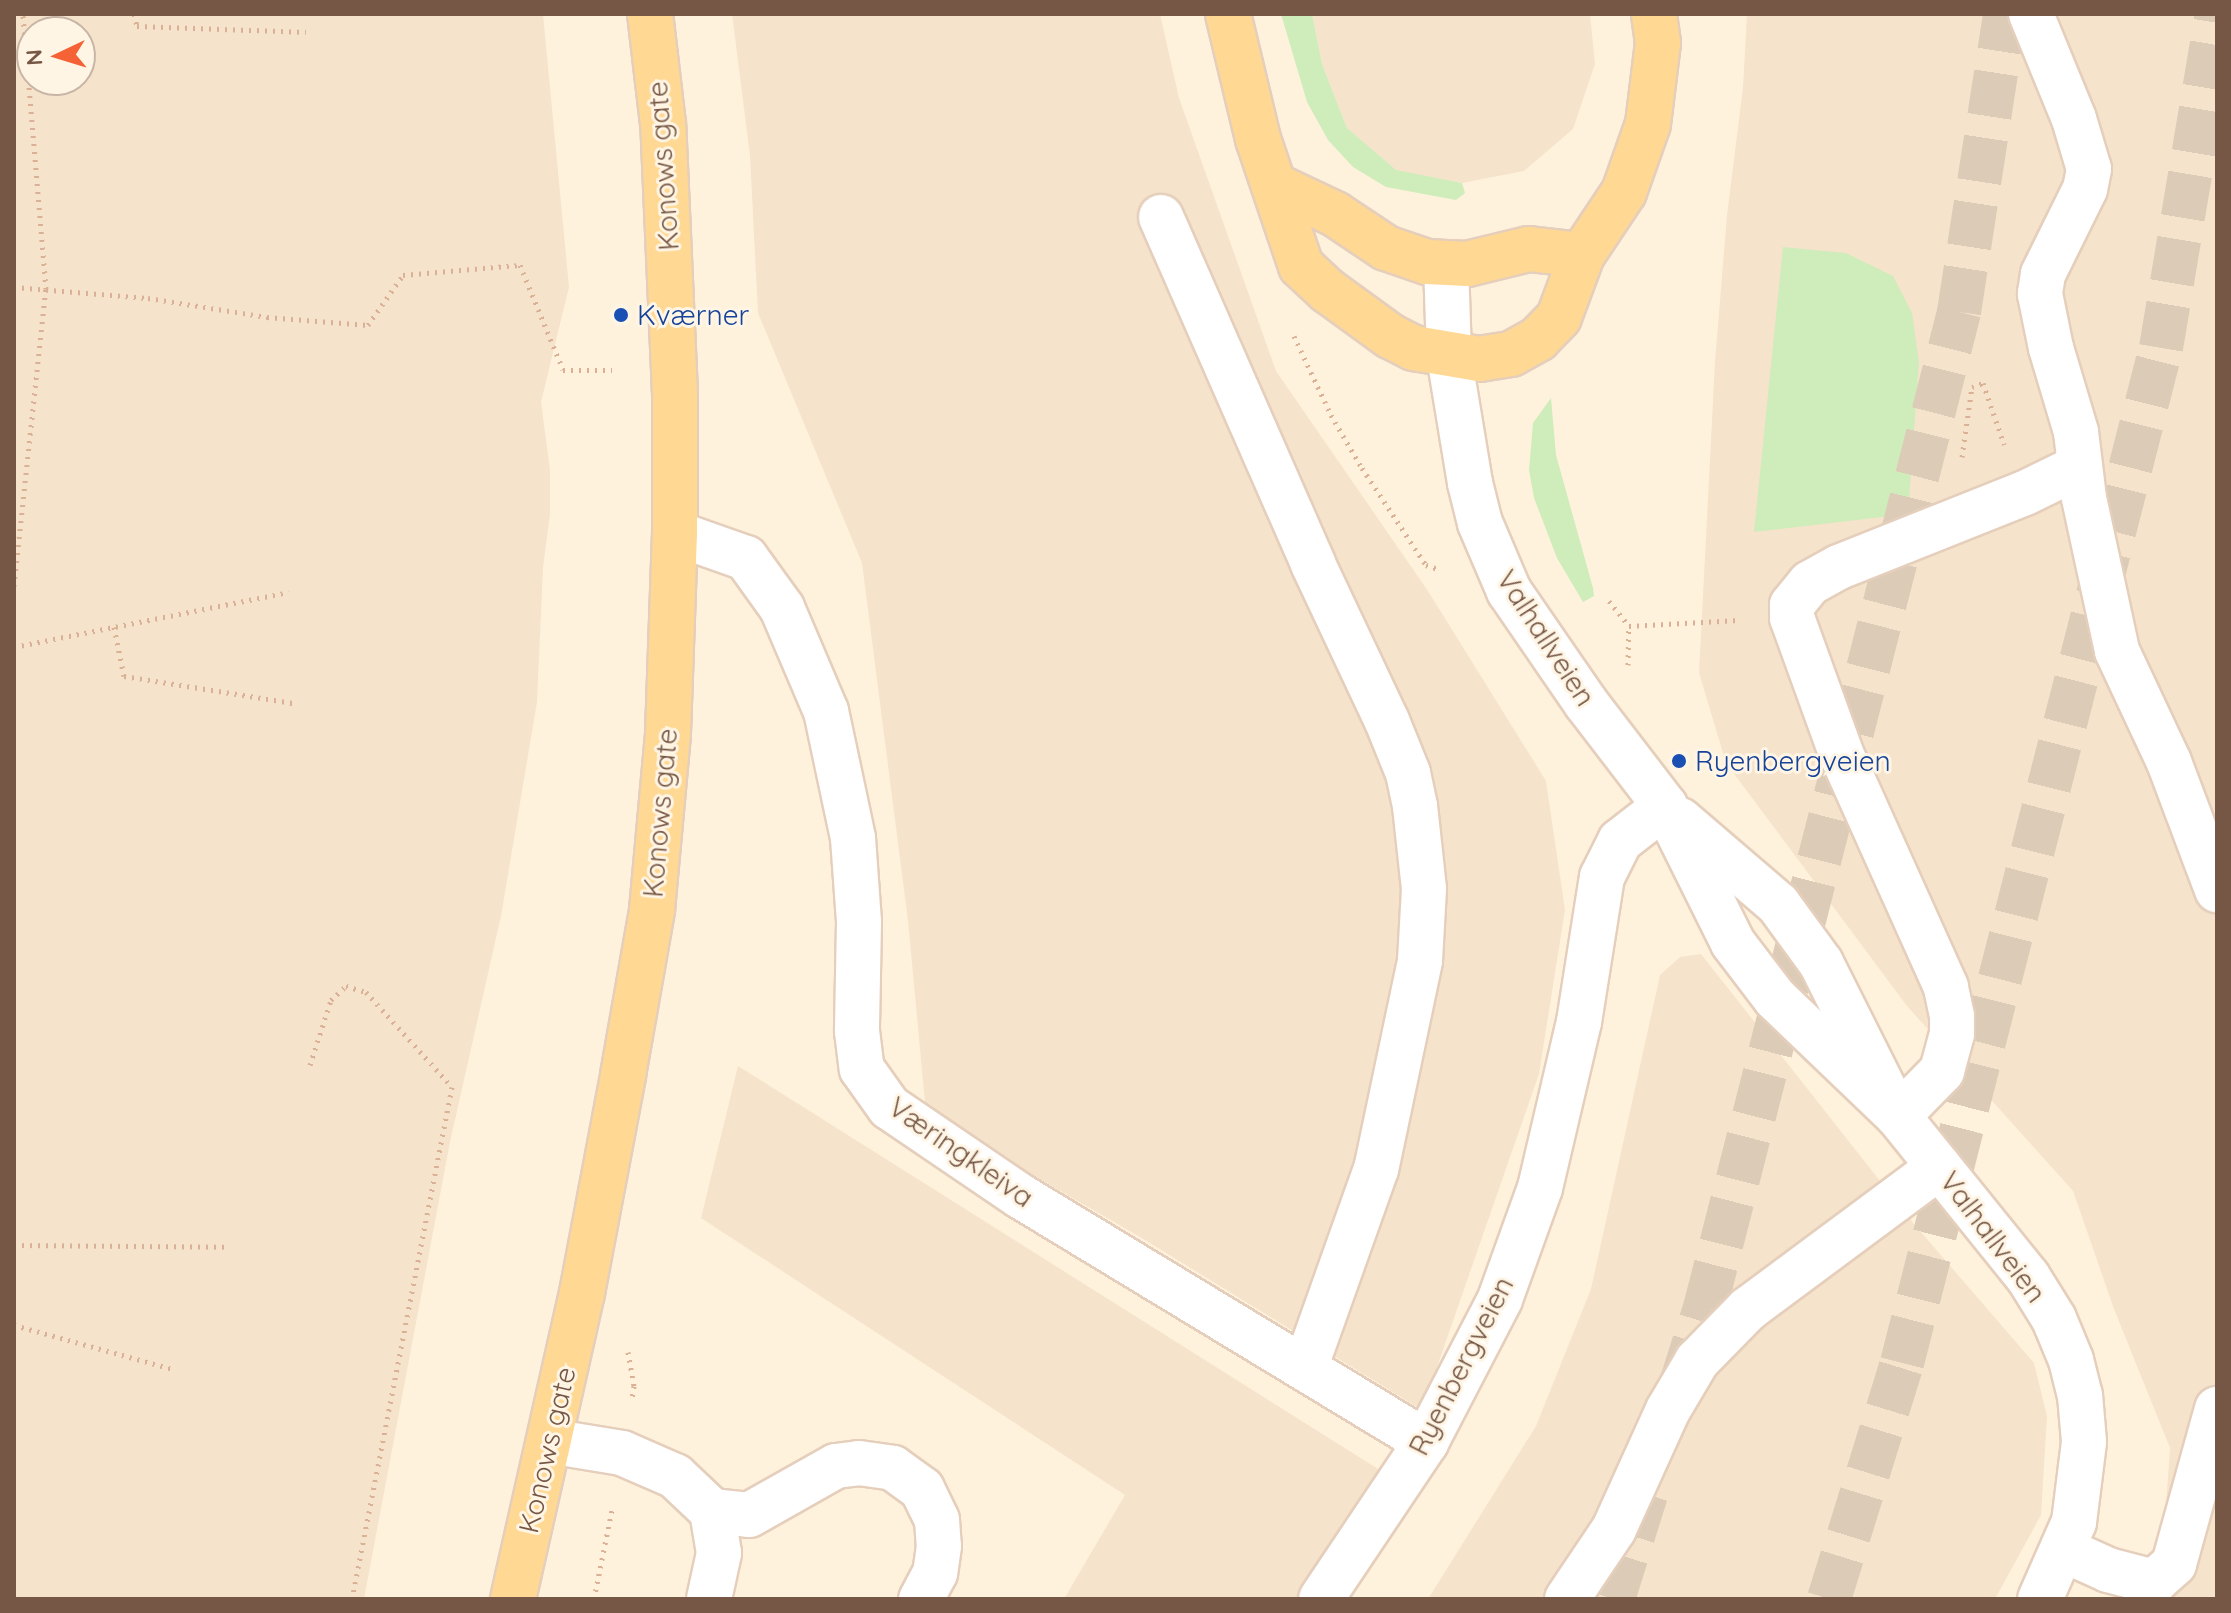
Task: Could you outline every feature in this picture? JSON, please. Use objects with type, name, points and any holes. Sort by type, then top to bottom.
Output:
[{"type":"main road","name":"Konows gate","points":[[513,1599],[590,1254],[652,910],[668,733],[675,533],[675,394],[664,140],[650,14]]},
{"type":"main road","points":[[1228,14],[1258,139],[1301,266],[1328,291],[1390,336],[1414,348],[1479,359],[1511,354],[1538,339],[1559,317],[1582,255],[1624,192],[1648,124],[1658,43],[1654,14]]},
{"type":"main road","points":[[1276,186],[1335,214],[1386,248],[1427,262],[1483,261],[1529,249],[1582,255]]},
{"type":"street","points":[[2031,14],[2074,119],[2089,169],[2085,189],[2043,274],[2040,294],[2051,348],[2076,432],[2084,498],[2117,651],[2169,762],[2217,890]]},
{"type":"street","points":[[1161,217],[1313,564],[1387,721],[1408,773],[1415,806],[1424,889],[1420,961],[1376,1169],[1305,1368]]},
{"type":"street","name":"Valhallveien","points":[[1446,264],[1449,356],[1470,483],[1480,523],[1509,591],[1586,703],[1665,806],[1733,943],[1775,998],[1898,1116],[2028,1277],[2054,1319],[2071,1360],[2080,1395],[2084,1442],[2080,1491],[2064,1550],[2040,1599]]},
{"type":"street","points":[[1898,1116],[1942,1071],[1952,1034],[1949,1001],[1946,987],[1841,753],[1792,618],[1792,605],[1810,583],[1839,567],[2021,494],[2080,466]]},
{"type":"street","name":"Væringkleiva","points":[[675,533],[746,558],[782,608],[826,711],[853,838],[859,922],[857,1031],[862,1069],[889,1107],[1020,1196],[1426,1442]]},
{"type":"street","name":"Valhallveien","points":[[1665,806],[1778,904],[1821,963],[1898,1116]]},
{"type":"street","name":"Ryenbergveien","points":[[1321,1599],[1426,1442],[1500,1299],[1540,1188],[1579,1022],[1602,877],[1620,841],[1665,806]]},
{"type":"street","points":[[1567,1599],[1614,1529],[1668,1410],[1697,1361],[1748,1309],[1939,1167]]},
{"type":"street","points":[[2064,1550],[2108,1570],[2154,1582],[2174,1564],[2217,1409]]},
{"type":"street","points":[[549,1441],[622,1453],[675,1476],[712,1511],[719,1553],[709,1599]]},
{"type":"street","points":[[712,1511],[749,1515],[773,1505],[836,1466],[879,1463],[893,1468],[922,1489],[937,1520],[939,1546],[935,1573],[921,1599]]},
{"type":"path","points":[[14,586],[46,289],[23,14]]},
{"type":"path","points":[[134,14],[137,26],[306,32]]},
{"type":"path","points":[[14,287],[148,298],[267,317],[368,325],[403,275],[520,265],[563,370],[612,370]]},
{"type":"path","points":[[1289,326],[1331,415],[1426,565],[1509,591]]},
{"type":"path","points":[[1959,463],[1972,387],[1983,383],[2021,494]]},
{"type":"path","points":[[14,647],[289,592]]},
{"type":"path","points":[[1609,601],[1629,626],[1628,680]]},
{"type":"path","points":[[1629,626],[1753,620]]},
{"type":"path","points":[[114,627],[124,676],[293,703]]},
{"type":"path","points":[[310,1065],[331,1000],[346,986],[366,992],[452,1087],[352,1599]]},
{"type":"path","points":[[14,1245],[224,1247]]},
{"type":"path","points":[[14,1325],[173,1369]]},
{"type":"shaded area","points":[[14,14],[543,14],[569,287],[541,402],[550,470],[550,514],[543,568],[537,702],[501,916],[450,1142],[364,1599],[14,1599]]},
{"type":"shaded area","points":[[732,14],[1160,14],[1179,98],[1276,371],[1428,591],[1546,781],[1565,910],[1539,1074],[1422,1410],[1140,1237],[926,1113],[908,921],[862,563],[758,313],[750,156]]},
{"type":"shaded area","points":[[1312,14],[1590,14],[1595,64],[1573,129],[1524,171],[1462,183],[1396,171],[1347,128],[1322,64]]},
{"type":"shaded area","points":[[1747,14],[2217,14],[2217,1599],[2156,1599],[2160,1593],[2170,1448],[2114,1309],[2073,1191],[1907,1006],[1726,763],[1699,673],[1715,362],[1727,215],[1743,87]]},
{"type":"shaded area","points":[[1701,954],[1914,1224],[2034,1363],[2047,1416],[2041,1515],[1995,1599],[1428,1599],[1536,1426],[1591,1289],[1660,975],[1680,957]]},
{"type":"shaded area","points":[[738,1066],[1386,1474],[1311,1599],[1064,1599],[1125,1495],[701,1218]]},
{"type":"green space","points":[[1281,14],[1312,14],[1322,64],[1347,128],[1396,170],[1462,183],[1465,193],[1456,200],[1386,187],[1353,167],[1328,140],[1307,102]]},
{"type":"green space","points":[[1783,247],[1846,253],[1893,276],[1912,313],[1919,362],[1908,514],[1754,532]]},
{"type":"green space","points":[[1551,398],[1556,455],[1593,588],[1594,596],[1583,602],[1557,558],[1534,498],[1529,470],[1533,423]]},
{"type":"tunnel","points":[[1681,1384],[1705,1308],[1959,312],[2005,14]]},
{"type":"tunnel","points":[[1829,1599],[1902,1363],[2161,348],[2217,14]]},
{"type":"tunnel","points":[[1613,1599],[1648,1488]]},
{"type":"place","name":"Kværner","points":[[621,315]]},
{"type":"place","name":"Ryenbergveien","points":[[1679,761]]}]
